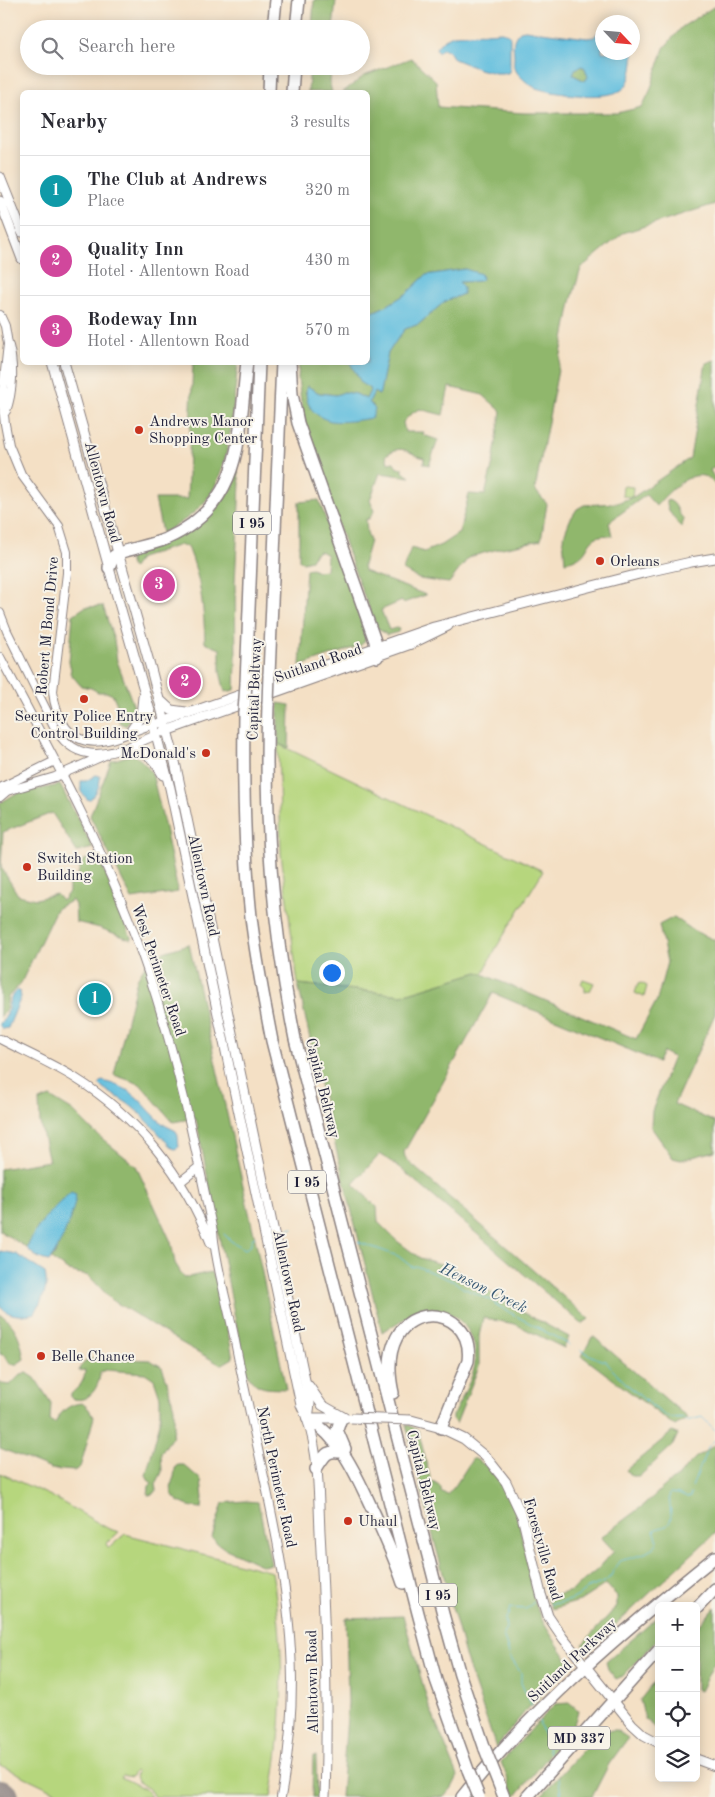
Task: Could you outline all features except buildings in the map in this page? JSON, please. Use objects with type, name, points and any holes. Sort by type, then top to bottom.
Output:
[{"type":"highway","points":[[274,20],[276,0]]},
{"type":"highway","points":[[297,20],[299,0]]},
{"type":"highway","points":[[269,90],[270,75]]},
{"type":"highway","points":[[292,90],[293,75]]},
{"type":"highway","points":[[109,568],[113,558],[118,553],[161,541],[182,531],[201,516],[221,494],[230,475],[236,455],[247,365]]},
{"type":"highway","name":"Capital Beltway","points":[[259,365],[244,712],[243,795],[248,876],[256,956],[270,1032],[291,1121],[426,1643],[478,1797]]},
{"type":"highway","name":"Capital Beltway","points":[[282,365],[266,757],[268,843],[275,917],[286,995],[308,1092],[443,1614],[463,1684],[504,1797]]},
{"type":"highway","points":[[290,365],[292,394],[298,423],[377,651]]},
{"type":"highway","points":[[398,1439],[390,1372],[392,1345],[403,1327],[413,1320],[426,1316],[442,1317],[454,1323],[465,1337],[469,1354],[466,1368],[441,1428]]},
{"type":"highway","points":[[308,1418],[321,1428],[346,1456]]},
{"type":"highway","points":[[345,1418],[337,1430],[346,1456],[391,1551],[426,1643]]},
{"type":"highway","points":[[316,1469],[327,1453],[335,1451],[346,1456]]},
{"type":"highway","name":"Suitland Parkway","points":[[462,1797],[486,1767],[527,1723],[585,1666],[630,1626],[715,1557]]},
{"type":"highway","points":[[700,1605],[715,1589]]},
{"type":"highway","points":[[613,1700],[655,1654]]},
{"type":"highway","name":"MD 337","points":[[527,1797],[613,1700]]},
{"type":"main road","points":[[0,177],[20,227]]},
{"type":"main road","points":[[1,204],[20,254]]},
{"type":"main road","name":"Allentown Road","points":[[53,365],[154,724],[198,900],[253,1156],[310,1404],[308,1418],[316,1469],[327,1667],[325,1797]]},
{"type":"main road","name":"Allentown Road","points":[[65,365],[174,757],[188,817],[198,900]]},
{"type":"main road","name":"Suitland Road","points":[[154,724],[437,633],[457,621],[647,572],[715,558]]},
{"type":"main road","name":"Suitland Road","points":[[156,735],[377,651]]},
{"type":"main road","points":[[130,732],[142,713],[142,684]]},
{"type":"main road","points":[[159,700],[174,711],[191,712]]},
{"type":"main road","points":[[174,757],[176,738],[184,724]]},
{"type":"main road","points":[[120,749],[140,750],[150,756],[158,765],[170,788]]},
{"type":"main road","name":"Allentown Road","points":[[253,1156],[301,1405],[308,1418]]},
{"type":"main road","points":[[304,1377],[320,1403],[345,1418]]},
{"type":"main road","name":"Forestville Road","points":[[308,1418],[412,1420],[441,1428],[454,1434],[487,1458],[506,1482],[518,1503],[545,1610],[555,1627],[636,1728],[655,1740]]},
{"type":"main road","points":[[700,1760],[715,1766]]},
{"type":"street","name":"Robert M Bond Drive","points":[[0,315],[8,344],[2,398],[9,444],[17,467],[30,488],[56,521],[67,552],[67,573],[53,691],[55,706],[67,729],[76,737],[88,742],[101,742],[154,724]]},
{"type":"street","name":"Robert M Bond Drive","points":[[0,382],[3,358],[8,344]]},
{"type":"street","name":"Robert M Bond Drive","points":[[0,406],[0,411],[4,415]]},
{"type":"street","name":"Robert M Bond Drive","points":[[0,613],[7,631],[60,736],[66,743],[78,750],[93,754],[107,754],[156,735]]},
{"type":"street","name":"West Perimeter Road","points":[[0,657],[62,774],[118,893],[148,970],[160,1009],[184,1094],[199,1167]]},
{"type":"street","points":[[2,790],[62,774],[107,754]]},
{"type":"street","points":[[0,796],[2,790],[55,761]]},
{"type":"street","points":[[0,1039],[63,1071],[112,1104],[146,1137],[180,1182],[202,1222],[215,1253]]},
{"type":"street","points":[[180,1182],[199,1167]]},
{"type":"street","name":"North Perimeter Road","points":[[199,1167],[213,1232],[215,1253],[224,1287],[243,1385],[277,1539],[289,1632],[292,1680],[291,1722],[281,1797]]},
{"type":"green space","points":[[314,0],[336,0],[334,20],[313,20]]},
{"type":"green space","points":[[715,6],[715,204],[623,233],[581,268],[571,302],[535,490],[547,504],[541,540],[469,557],[449,583],[419,579],[403,570],[411,548],[424,552],[441,545],[459,533],[469,494],[485,495],[493,463],[501,411],[483,395],[449,387],[443,415],[419,409],[403,422],[405,432],[424,432],[423,435],[438,440],[429,465],[424,464],[424,458],[401,449],[386,455],[388,463],[394,462],[397,468],[403,468],[403,472],[410,477],[380,473],[370,500],[374,511],[369,519],[366,519],[370,541],[363,565],[364,571],[426,595],[403,603],[402,601],[381,610],[389,630],[399,629],[398,632],[387,635],[377,628],[313,455],[303,415],[298,379],[299,365],[351,365],[362,383],[371,389],[366,399],[356,394],[344,392],[337,395],[319,393],[307,386],[305,393],[374,406],[369,402],[374,392],[378,395],[380,392],[388,353],[405,329],[419,324],[444,302],[463,294],[459,282],[479,281],[465,269],[426,275],[406,294],[388,305],[370,312],[370,90],[346,90],[364,76],[411,58],[436,81],[438,107],[524,113],[617,113],[642,107],[650,91],[664,48],[682,27]]},
{"type":"green space","points":[[580,66],[585,68],[588,77],[585,81],[573,75],[573,71]]},
{"type":"green space","points":[[309,75],[331,75],[331,90],[308,90]]},
{"type":"green space","points":[[715,360],[715,467],[710,470],[715,479],[715,485],[708,478],[692,477],[676,486],[656,506],[646,495],[609,522],[612,536],[593,539],[582,555],[565,562],[563,538],[570,520],[577,509],[584,505],[617,503],[635,496],[690,458],[706,363]]},
{"type":"green space","points":[[193,365],[238,365],[228,446],[219,478],[212,492],[202,505],[190,516],[162,533],[155,499],[187,499]]},
{"type":"green space","points":[[237,469],[240,483],[235,583],[235,690],[225,692],[220,672],[220,649],[205,643],[201,594],[196,570],[188,547],[180,545],[140,558],[132,569],[128,556],[187,532]]},
{"type":"green space","points":[[623,486],[633,487],[632,497],[622,496]]},
{"type":"green space","points":[[319,500],[366,632],[366,637],[359,646],[300,666],[306,569],[326,570],[327,555],[320,551],[315,553],[311,560],[303,562],[299,560],[299,502]]},
{"type":"green space","points":[[667,500],[675,505],[684,519],[682,526],[671,514]]},
{"type":"green space","points":[[103,606],[114,640],[117,661],[134,707],[126,726],[119,722],[120,712],[113,695],[81,686],[70,673],[69,662],[73,615],[85,607]]},
{"type":"green space","points":[[278,703],[290,705],[289,748],[278,744]]},
{"type":"green space","points":[[278,744],[543,871],[496,948],[483,974],[478,972],[402,995],[298,984],[281,854]]},
{"type":"green space","points":[[133,754],[152,773],[178,892],[132,899],[90,816],[111,761]]},
{"type":"green space","points":[[60,785],[93,848],[77,852],[52,813],[3,832],[1,867],[18,895],[36,899],[56,894],[62,901],[69,892],[69,884],[78,874],[82,861],[98,855],[132,940],[100,928],[76,922],[75,905],[72,900],[56,909],[21,983],[8,997],[6,1009],[0,1017],[0,803],[15,794]]},
{"type":"green space","points":[[674,917],[694,931],[715,940],[715,1014],[674,1104],[715,1122],[715,1151],[681,1160],[673,1158],[651,1127],[652,1111],[673,1057],[663,1052],[658,1062],[493,993],[404,1152],[405,1157],[411,1164],[589,1319],[582,1324],[400,1168],[380,1154],[353,1184],[377,1207],[378,1222],[397,1241],[420,1258],[451,1267],[510,1305],[569,1337],[564,1348],[515,1324],[483,1318],[479,1336],[479,1366],[456,1424],[453,1420],[453,1415],[474,1368],[475,1350],[472,1340],[468,1330],[461,1321],[442,1311],[431,1310],[410,1316],[382,1332],[321,1089],[298,984],[402,995],[478,972],[636,1039],[657,1000],[667,962],[659,925]]},
{"type":"green space","points":[[189,944],[257,1248],[286,1389],[261,1387],[253,1381],[245,1369],[196,1118],[173,1122],[140,1084],[114,1075],[137,979],[151,956]]},
{"type":"green space","points":[[583,979],[594,983],[590,991],[585,992],[585,988],[581,984]]},
{"type":"green space","points":[[641,983],[647,986],[644,997],[635,993],[638,984]]},
{"type":"green space","points":[[50,1097],[73,1111],[94,1132],[136,1166],[171,1242],[175,1263],[184,1278],[211,1272],[218,1283],[233,1358],[221,1365],[112,1300],[89,1276],[69,1271],[51,1259],[55,1254],[72,1213],[45,1220],[27,1248],[0,1231],[0,1169],[49,1161],[40,1123],[39,1101]]},
{"type":"green space","points":[[0,1314],[10,1323],[20,1340],[24,1359],[17,1364],[10,1364],[5,1356],[0,1354]]},
{"type":"green space","points":[[592,1337],[688,1418],[675,1426],[582,1356]]},
{"type":"green space","points":[[88,1359],[150,1360],[162,1367],[174,1408],[174,1428],[172,1437],[161,1453],[162,1472],[156,1484],[157,1490],[154,1494],[148,1495],[149,1486],[152,1483],[146,1475],[160,1422],[160,1397],[154,1379],[145,1373],[106,1370],[100,1372],[98,1383],[88,1397],[77,1400],[71,1398],[71,1394],[84,1378],[85,1370],[79,1371],[80,1367]]},
{"type":"green space","points":[[27,1373],[35,1378],[51,1403],[50,1421],[55,1423],[66,1409],[82,1403],[94,1417],[80,1467],[74,1471],[51,1469],[0,1448],[0,1381],[2,1384],[10,1385],[21,1374]]},
{"type":"green space","points":[[406,1424],[418,1430],[431,1481],[441,1487],[441,1491],[447,1495],[473,1458],[491,1470],[504,1486],[513,1505],[519,1526],[538,1611],[548,1631],[570,1663],[527,1710],[496,1748],[466,1659],[432,1532]]},
{"type":"green space","points":[[672,1432],[678,1434],[673,1445],[642,1474],[631,1476],[626,1470]]},
{"type":"green space","points":[[715,1445],[715,1533],[588,1650],[582,1645],[617,1606],[617,1596],[606,1584],[580,1601],[552,1609],[547,1598],[571,1591],[597,1570],[614,1551],[601,1537],[680,1475],[695,1458]]},
{"type":"green space","points":[[177,1465],[184,1465],[201,1480],[202,1508],[188,1506],[173,1496],[171,1491]]},
{"type":"green space","points":[[0,1473],[51,1496],[109,1529],[119,1532],[106,1544],[108,1547],[125,1534],[272,1572],[279,1628],[282,1685],[279,1741],[271,1797],[154,1797],[149,1789],[137,1781],[135,1777],[137,1772],[135,1771],[131,1777],[123,1775],[121,1777],[145,1789],[151,1797],[67,1797],[0,1765]]},
{"type":"green space","points":[[258,1502],[271,1564],[263,1566],[224,1548],[212,1537],[223,1503]]},
{"type":"green space","points":[[715,1607],[715,1661],[700,1691],[700,1647],[700,1624]]},
{"type":"green space","points":[[403,1616],[429,1706],[458,1776],[452,1788],[444,1797],[341,1797],[348,1703],[346,1618]]},
{"type":"green space","points":[[655,1619],[655,1642],[623,1676],[616,1679],[608,1669],[606,1662]]},
{"type":"green space","points":[[655,1681],[655,1728],[645,1719],[640,1700]]},
{"type":"green space","points":[[570,1703],[578,1710],[571,1731],[548,1755],[515,1797],[501,1762],[555,1704]]},
{"type":"green space","points":[[616,1730],[628,1738],[609,1764],[592,1797],[540,1797],[600,1731]]},
{"type":"green space","points":[[313,1756],[316,1756],[317,1797],[312,1797]]},
{"type":"water","points":[[525,30],[587,38],[595,36],[595,60],[633,60],[632,70],[625,87],[619,92],[609,94],[568,94],[536,88],[530,85],[514,67],[513,49],[516,37],[520,31]],"holes":[[[582,66],[585,68],[588,77],[585,81],[573,75],[575,69]]]},
{"type":"water","points":[[502,32],[509,34],[510,37],[510,70],[508,73],[495,73],[479,69],[454,59],[449,51],[445,49],[438,53],[436,48],[443,40],[453,35]]},
{"type":"water","points":[[465,269],[481,274],[482,279],[479,281],[459,282],[463,287],[463,294],[444,302],[419,324],[405,329],[388,353],[379,395],[374,392],[369,402],[375,409],[372,418],[336,422],[325,419],[315,413],[308,403],[307,386],[319,393],[336,395],[344,392],[356,394],[366,399],[371,389],[362,384],[351,365],[370,365],[370,312],[388,305],[406,294],[426,275]]},
{"type":"water","points":[[96,775],[100,776],[98,787],[93,797],[88,800],[81,792],[81,781],[86,781]]},
{"type":"water","points":[[18,990],[21,997],[8,1028],[3,1029],[0,1026],[6,1016],[10,999]]},
{"type":"water","points":[[102,1081],[114,1084],[130,1092],[164,1124],[176,1131],[179,1147],[172,1148],[137,1111],[102,1087],[99,1084]]},
{"type":"water","points":[[71,1192],[76,1194],[70,1219],[53,1255],[49,1261],[31,1253],[27,1248],[35,1232],[46,1217]]},
{"type":"water","points":[[0,1251],[16,1254],[45,1273],[45,1289],[35,1313],[17,1315],[8,1313],[0,1307]]},
{"type":"waterway","name":"Henson Creek","points":[[285,1230],[293,1228]]},
{"type":"waterway","name":"Henson Creek","points":[[224,1234],[231,1241],[245,1249],[250,1246],[252,1239],[255,1237]]},
{"type":"waterway","name":"Henson Creek","points":[[358,1242],[398,1256],[412,1267],[416,1266],[455,1282],[463,1288],[491,1300],[496,1305],[570,1345]]},
{"type":"waterway","name":"Henson Creek","points":[[581,1350],[606,1361],[616,1374],[654,1408],[668,1417],[684,1418],[686,1421],[702,1417],[715,1430]]},
{"type":"waterway","name":"Henson Creek","points":[[692,1487],[708,1447],[715,1440]]},
{"type":"waterway","name":"Henson Creek","points":[[550,1604],[575,1598],[588,1588],[607,1580],[620,1561],[652,1549],[658,1541],[654,1530],[666,1526],[670,1520],[670,1493],[679,1494],[687,1498],[691,1494]]},
{"type":"waterway","name":"Henson Creek","points":[[532,1706],[521,1683],[521,1673],[510,1657],[503,1634],[506,1629],[505,1619],[510,1608],[526,1609],[534,1602]]},
{"type":"waterway","name":"Henson Creek","points":[[539,1721],[549,1753]]},
{"type":"waterway","name":"Henson Creek","points":[[559,1778],[561,1797]]},
{"type":"place","name":"Andrews Manor Shopping Center","points":[[139,430]]},
{"type":"place","name":"Orleans","points":[[600,561]]},
{"type":"place","name":"Rodeway Inn","points":[[159,585]]},
{"type":"place","name":"Quality Inn","points":[[185,682]]},
{"type":"place","name":"Security Police Entry Control Building","points":[[84,699]]},
{"type":"place","name":"McDonald's","points":[[206,753]]},
{"type":"place","name":"Switch Station Building","points":[[27,867]]},
{"type":"place","name":"The Club at Andrews","points":[[95,999]]},
{"type":"place","name":"Belle Chance","points":[[41,1356]]},
{"type":"place","name":"Uhaul","points":[[348,1521]]}]
